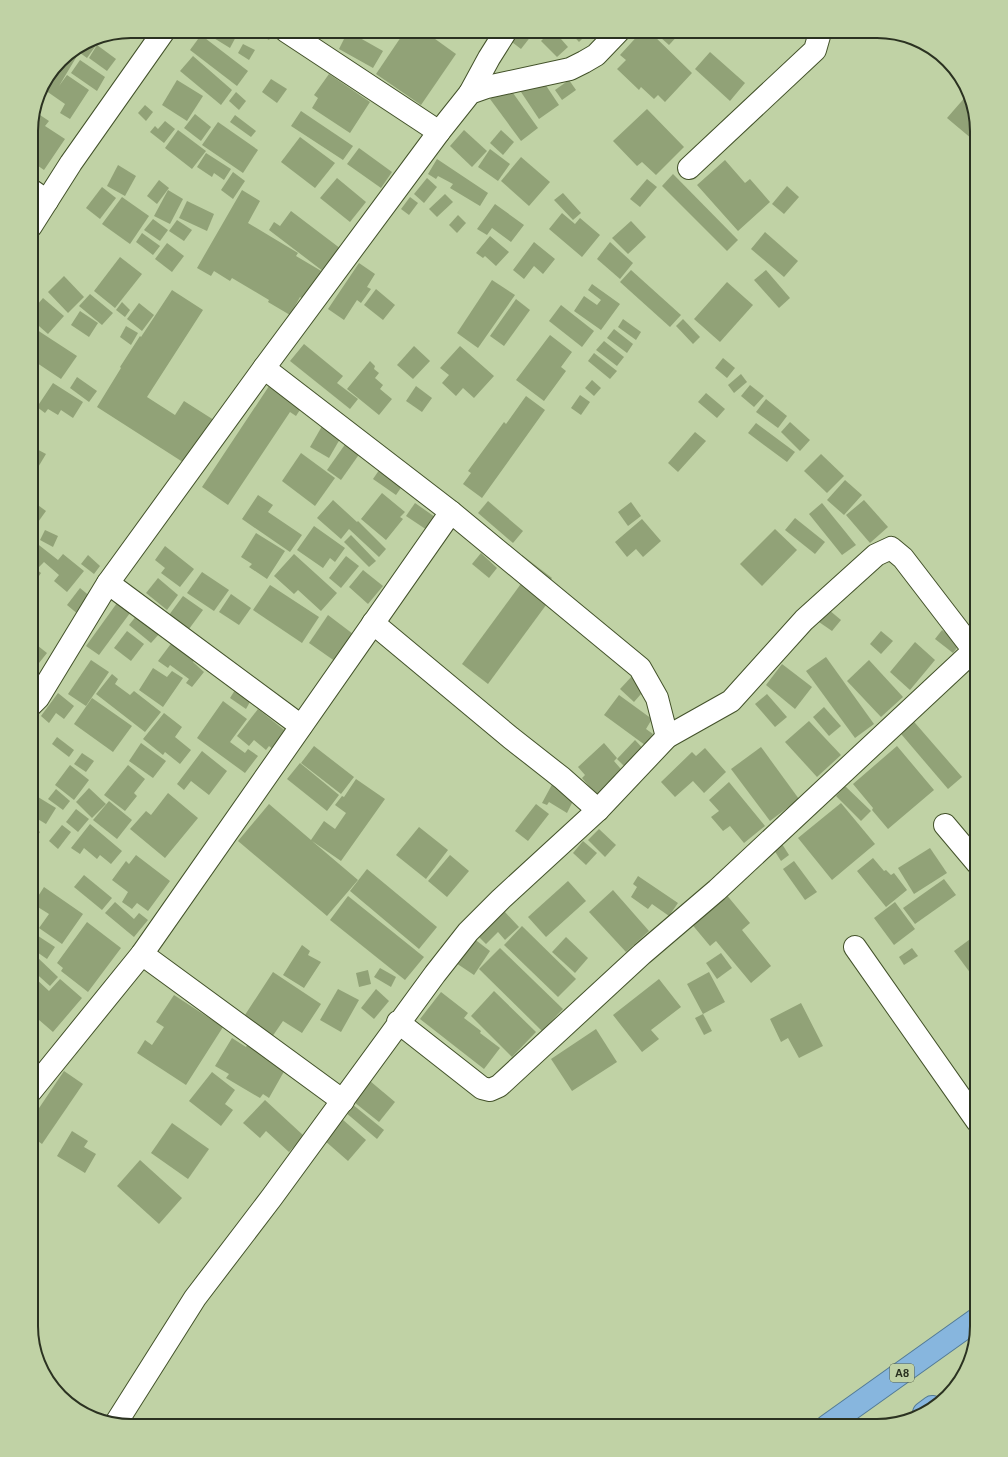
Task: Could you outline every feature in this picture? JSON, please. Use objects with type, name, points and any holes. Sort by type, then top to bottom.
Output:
[{"type":"highway","name":"A8","points":[[837,1419],[970,1325]]},
{"type":"street","points":[[39,196],[71,164],[159,38]]},
{"type":"street","points":[[297,38],[439,132]]},
{"type":"street","points":[[38,698],[108,582],[264,368],[439,132],[470,93],[488,58],[501,38]]},
{"type":"street","points":[[470,93],[487,87],[570,69],[596,54],[612,38]]},
{"type":"street","points":[[690,168],[815,50],[818,38]]},
{"type":"street","points":[[264,368],[452,512],[640,668],[657,698],[667,737]]},
{"type":"street","points":[[38,1082],[142,954],[452,512]]},
{"type":"street","points":[[119,1418],[195,1298],[343,1101],[398,1022],[468,932],[501,899],[598,810],[667,737],[731,701],[804,620],[876,555],[891,548],[903,558],[970,646]]},
{"type":"street","points":[[108,582],[301,726]]},
{"type":"street","points":[[373,623],[511,738],[562,778],[598,810]]},
{"type":"street","points":[[398,1022],[482,1088],[490,1090],[499,1086],[642,954],[723,884],[970,654]]},
{"type":"street","points":[[945,825],[970,854]]},
{"type":"street","points":[[855,946],[970,1111]]},
{"type":"street","points":[[142,954],[343,1101]]},
{"type":"building","points":[[199,38],[205,38],[248,71],[237,86],[190,50]]},
{"type":"building","points":[[214,38],[235,38],[230,48]]},
{"type":"building","points":[[344,38],[360,38],[383,51],[373,68],[339,49]]},
{"type":"building","points":[[400,38],[434,38],[456,54],[421,105],[376,74]]},
{"type":"building","points":[[509,38],[530,38],[521,49],[508,39]]},
{"type":"building","points":[[544,38],[560,38],[568,47],[557,57],[541,41]]},
{"type":"building","points":[[575,38],[583,38],[579,42]]},
{"type":"building","points":[[636,38],[656,38],[692,73],[665,102],[658,95],[654,99],[641,87],[639,90],[617,69],[626,60],[620,55]]},
{"type":"building","points":[[661,38],[676,38],[669,45]]},
{"type":"building","points":[[243,44],[255,50],[249,60],[238,53]]},
{"type":"building","points":[[96,45],[87,58],[80,53]]},
{"type":"building","points":[[97,45],[116,59],[107,71],[89,58]]},
{"type":"building","points":[[710,52],[745,83],[730,101],[695,69]]},
{"type":"building","points":[[76,56],[59,86],[67,75],[89,90],[70,119],[60,113],[65,104],[47,92],[57,74]]},
{"type":"building","points":[[193,56],[232,90],[221,105],[180,71]]},
{"type":"building","points":[[80,60],[105,77],[97,91],[71,73]]},
{"type":"building","points":[[329,74],[370,102],[350,133],[312,108],[318,98],[314,95]]},
{"type":"building","points":[[541,78],[559,105],[539,119],[521,92]]},
{"type":"building","points":[[271,79],[287,89],[277,103],[262,92]]},
{"type":"building","points":[[177,80],[203,96],[187,121],[162,105]]},
{"type":"building","points":[[569,80],[576,90],[562,100],[555,90]]},
{"type":"building","points":[[508,86],[538,128],[521,141],[490,99]]},
{"type":"building","points":[[236,92],[246,101],[239,110],[229,101]]},
{"type":"building","points":[[964,99],[969,119],[970,137],[947,118]]},
{"type":"building","points":[[145,105],[153,112],[146,121],[138,113]]},
{"type":"building","points":[[647,109],[684,147],[656,175],[642,162],[637,166],[613,141]]},
{"type":"building","points":[[301,111],[353,146],[343,160],[291,126]]},
{"type":"building","points":[[195,114],[211,127],[201,141],[184,128]]},
{"type":"building","points":[[40,115],[49,121],[45,126],[65,139],[44,170],[38,166],[38,125]]},
{"type":"building","points":[[235,115],[256,131],[251,137],[230,122]]},
{"type":"building","points":[[165,121],[175,129],[164,143],[150,132],[155,126],[158,129]]},
{"type":"building","points":[[218,122],[258,150],[243,173],[202,145]]},
{"type":"building","points":[[178,130],[206,151],[192,169],[165,148]]},
{"type":"building","points":[[464,130],[487,151],[472,167],[450,146]]},
{"type":"building","points":[[501,130],[514,142],[503,155],[490,143]]},
{"type":"building","points":[[300,137],[335,163],[315,188],[281,162]]},
{"type":"building","points":[[359,148],[392,172],[381,188],[347,164]]},
{"type":"building","points":[[490,149],[510,164],[498,181],[478,167]]},
{"type":"building","points":[[206,153],[231,169],[224,180],[214,173],[212,177],[197,167]]},
{"type":"building","points":[[521,157],[550,182],[529,206],[501,181]]},
{"type":"building","points":[[437,159],[488,193],[480,206],[450,188],[453,184],[438,176],[436,179],[428,174]]},
{"type":"building","points":[[725,160],[745,183],[750,179],[770,202],[738,231],[697,185]]},
{"type":"building","points":[[118,165],[136,176],[125,196],[107,186]]},
{"type":"building","points":[[233,172],[245,181],[233,199],[221,190]]},
{"type":"building","points":[[673,174],[738,240],[727,251],[662,186]]},
{"type":"building","points":[[337,178],[366,202],[350,222],[320,198]]},
{"type":"building","points":[[427,178],[437,187],[424,203],[414,194]]},
{"type":"building","points":[[647,179],[657,187],[640,207],[630,199]]},
{"type":"building","points":[[159,180],[169,188],[157,204],[147,196]]},
{"type":"building","points":[[787,186],[799,197],[784,214],[772,204]]},
{"type":"building","points":[[102,187],[116,198],[100,219],[86,208]]},
{"type":"building","points":[[168,190],[183,199],[170,224],[154,216]]},
{"type":"building","points":[[242,190],[260,201],[248,223],[298,253],[296,256],[323,272],[307,301],[300,297],[290,315],[268,302],[269,300],[232,278],[230,281],[214,271],[211,276],[197,268]]},
{"type":"building","points":[[563,193],[581,213],[573,220],[554,200]]},
{"type":"building","points":[[445,194],[453,202],[437,217],[429,209]]},
{"type":"building","points":[[122,197],[149,216],[130,244],[102,224]]},
{"type":"building","points":[[410,197],[418,203],[409,215],[401,209]]},
{"type":"building","points":[[187,201],[214,214],[207,231],[179,218]]},
{"type":"building","points":[[495,204],[524,225],[511,242],[492,228],[487,235],[477,229]]},
{"type":"building","points":[[291,211],[345,252],[328,275],[269,230],[274,222],[280,226]]},
{"type":"building","points":[[562,213],[575,224],[580,218],[600,235],[582,257],[549,229]]},
{"type":"building","points":[[458,215],[466,223],[457,233],[449,225]]},
{"type":"building","points":[[153,219],[168,230],[160,241],[144,230]]},
{"type":"building","points":[[177,220],[192,230],[184,241],[169,231]]},
{"type":"building","points":[[631,221],[646,237],[628,254],[612,238]]},
{"type":"building","points":[[765,232],[798,261],[784,277],[751,249]]},
{"type":"building","points":[[142,233],[160,246],[153,255],[136,242]]},
{"type":"building","points":[[490,236],[509,252],[496,266],[485,256],[483,258],[476,253]]},
{"type":"building","points":[[534,242],[555,259],[543,274],[534,266],[524,279],[513,270]]},
{"type":"building","points":[[610,242],[633,263],[620,279],[597,259]]},
{"type":"building","points":[[167,243],[184,256],[172,272],[155,259]]},
{"type":"building","points":[[120,257],[142,274],[115,308],[94,291]]},
{"type":"building","points":[[359,263],[375,274],[367,287],[371,289],[361,303],[357,300],[344,320],[328,309]]},
{"type":"building","points":[[631,270],[681,315],[670,327],[620,282]]},
{"type":"building","points":[[766,270],[790,298],[779,308],[754,280]]},
{"type":"building","points":[[64,276],[84,297],[68,313],[48,292]]},
{"type":"building","points":[[492,280],[515,295],[478,348],[457,333]]},
{"type":"building","points":[[727,282],[753,305],[720,342],[694,319]]},
{"type":"building","points":[[592,284],[620,304],[601,330],[574,311],[584,296],[597,305],[601,300],[588,290]]},
{"type":"building","points":[[376,289],[395,305],[383,320],[364,305]]},
{"type":"building","points":[[172,290],[203,310],[147,397],[175,415],[184,401],[217,422],[189,466],[97,407],[121,368],[120,367]]},
{"type":"building","points":[[90,294],[113,313],[102,325],[79,306]]},
{"type":"building","points":[[43,298],[64,316],[48,334],[38,325],[38,304]]},
{"type":"building","points":[[516,299],[530,310],[504,346],[490,336]]},
{"type":"building","points":[[122,302],[130,310],[125,317],[116,310]]},
{"type":"building","points":[[139,303],[154,315],[142,331],[127,319]]},
{"type":"building","points":[[561,305],[594,331],[582,347],[549,321]]},
{"type":"building","points":[[80,311],[98,323],[89,337],[71,325]]},
{"type":"building","points":[[623,319],[641,332],[636,340],[618,327]]},
{"type":"building","points":[[683,319],[700,337],[693,344],[676,326]]},
{"type":"building","points":[[126,326],[138,333],[131,345],[120,337]]},
{"type":"building","points":[[614,329],[633,344],[627,353],[607,338]]},
{"type":"building","points":[[38,331],[77,356],[61,379],[38,364]]},
{"type":"building","points":[[550,335],[572,352],[561,367],[566,371],[544,401],[516,380]]},
{"type":"building","points":[[604,341],[624,357],[617,366],[596,350]]},
{"type":"building","points":[[304,344],[343,376],[337,383],[358,399],[350,409],[290,361]]},
{"type":"building","points":[[414,346],[430,361],[413,379],[397,365]]},
{"type":"building","points":[[460,346],[494,376],[474,398],[463,388],[456,396],[442,383],[449,375],[440,368]]},
{"type":"building","points":[[594,353],[617,371],[610,379],[588,361]]},
{"type":"building","points":[[723,358],[735,368],[727,378],[715,368]]},
{"type":"building","points":[[370,361],[375,366],[374,369],[379,373],[375,378],[383,385],[380,389],[392,399],[379,415],[347,389]]},
{"type":"building","points":[[741,374],[747,382],[734,393],[728,385]]},
{"type":"building","points":[[77,377],[97,391],[89,402],[70,388]]},
{"type":"building","points":[[273,380],[305,402],[296,416],[290,412],[228,505],[202,487]]},
{"type":"building","points":[[592,380],[601,388],[594,396],[585,388]]},
{"type":"building","points":[[53,383],[83,402],[73,418],[61,410],[58,415],[48,409],[45,413],[38,408]]},
{"type":"building","points":[[750,385],[764,396],[754,407],[741,396]]},
{"type":"building","points":[[416,386],[432,398],[422,412],[406,401]]},
{"type":"building","points":[[706,393],[725,409],[717,418],[698,402]]},
{"type":"building","points":[[580,395],[590,402],[581,415],[571,408]]},
{"type":"building","points":[[526,396],[545,410],[482,498],[463,484],[471,473],[468,471],[504,422],[506,424]]},
{"type":"building","points":[[766,399],[787,416],[778,428],[756,412]]},
{"type":"building","points":[[325,421],[344,432],[329,458],[310,447]]},
{"type":"building","points":[[790,422],[810,440],[800,451],[781,432]]},
{"type":"building","points":[[756,423],[795,452],[787,462],[748,433]]},
{"type":"building","points":[[695,432],[706,441],[678,472],[668,463]]},
{"type":"building","points":[[351,436],[365,446],[341,480],[327,470]]},
{"type":"building","points":[[38,450],[46,454],[38,467]]},
{"type":"building","points":[[301,453],[335,478],[315,506],[282,481]]},
{"type":"building","points":[[821,454],[844,476],[827,493],[804,471]]},
{"type":"building","points":[[384,463],[407,479],[396,495],[373,479]]},
{"type":"building","points":[[845,480],[862,495],[844,515],[827,500]]},
{"type":"building","points":[[382,493],[405,512],[400,517],[403,519],[386,540],[361,519]]},
{"type":"building","points":[[258,495],[273,505],[268,512],[302,535],[290,552],[242,519]]},
{"type":"building","points":[[333,500],[357,522],[358,521],[386,549],[379,557],[349,529],[341,539],[317,518]]},
{"type":"building","points":[[864,500],[888,527],[870,543],[846,515]]},
{"type":"building","points":[[488,501],[523,531],[513,543],[478,513]]},
{"type":"building","points":[[631,502],[641,516],[628,526],[618,512]]},
{"type":"building","points":[[415,503],[435,517],[427,530],[406,516]]},
{"type":"building","points":[[822,503],[856,545],[842,555],[809,514]]},
{"type":"building","points":[[38,505],[46,511],[38,522]]},
{"type":"building","points":[[795,518],[825,542],[815,554],[785,530]]},
{"type":"building","points":[[642,519],[661,541],[643,557],[636,549],[627,557],[615,542]]},
{"type":"building","points":[[314,526],[345,548],[335,562],[330,558],[323,568],[297,550]]},
{"type":"building","points":[[775,529],[797,550],[762,586],[740,564]]},
{"type":"building","points":[[45,530],[58,536],[53,547],[40,540]]},
{"type":"building","points":[[256,533],[285,551],[267,579],[249,567],[252,564],[241,557]]},
{"type":"building","points":[[351,535],[376,561],[369,567],[344,542]]},
{"type":"building","points":[[38,544],[58,560],[63,554],[84,571],[67,592],[54,581],[59,575],[44,562],[38,568]]},
{"type":"building","points":[[165,546],[194,569],[180,587],[161,573],[165,568],[155,560]]},
{"type":"building","points":[[481,553],[497,568],[489,578],[472,564]]},
{"type":"building","points":[[294,554],[337,593],[321,611],[298,590],[294,594],[274,576]]},
{"type":"building","points":[[88,555],[100,566],[94,574],[81,564]]},
{"type":"building","points":[[522,555],[552,578],[545,586],[516,563]]},
{"type":"building","points":[[346,556],[359,566],[341,588],[329,578]]},
{"type":"building","points":[[363,570],[383,586],[368,604],[349,587]]},
{"type":"building","points":[[38,571],[41,573],[38,578]]},
{"type":"building","points":[[202,572],[229,590],[214,611],[187,593]]},
{"type":"building","points":[[158,578],[178,595],[167,610],[146,593]]},
{"type":"building","points":[[523,581],[549,601],[488,684],[462,664]]},
{"type":"building","points":[[270,585],[319,617],[302,643],[253,610]]},
{"type":"building","points":[[80,588],[92,598],[79,615],[67,605]]},
{"type":"building","points":[[231,594],[251,608],[239,625],[219,612]]},
{"type":"building","points":[[183,596],[203,610],[189,629],[169,615]]},
{"type":"building","points":[[117,603],[130,613],[99,655],[86,646]]},
{"type":"building","points":[[829,610],[841,620],[832,631],[819,622]]},
{"type":"building","points":[[137,615],[160,633],[151,643],[129,625]]},
{"type":"building","points":[[328,615],[353,634],[339,664],[309,643]]},
{"type":"building","points":[[942,630],[960,644],[953,653],[935,639]]},
{"type":"building","points":[[127,631],[144,644],[131,661],[114,648]]},
{"type":"building","points":[[881,631],[893,641],[881,654],[870,644]]},
{"type":"building","points":[[173,641],[195,659],[193,662],[204,672],[192,687],[186,683],[189,679],[170,665],[168,668],[158,661]]},
{"type":"building","points":[[915,642],[935,660],[910,690],[890,672]]},
{"type":"building","points":[[38,646],[47,653],[38,664]]},
{"type":"building","points":[[826,657],[874,724],[855,738],[806,671]]},
{"type":"building","points":[[91,660],[109,672],[86,706],[68,694]]},
{"type":"building","points":[[869,660],[903,697],[881,717],[847,681]]},
{"type":"building","points":[[782,664],[812,687],[795,709],[766,685]]},
{"type":"building","points":[[153,668],[167,677],[172,671],[183,678],[163,707],[139,690]]},
{"type":"building","points":[[112,674],[118,679],[115,684],[130,695],[134,691],[161,712],[145,732],[96,694]]},
{"type":"building","points":[[634,674],[648,686],[634,702],[620,689]]},
{"type":"building","points":[[235,690],[251,700],[246,709],[230,698]]},
{"type":"building","points":[[58,693],[74,706],[64,719],[56,713],[49,723],[41,716]]},
{"type":"building","points":[[767,694],[787,717],[775,727],[755,704]]},
{"type":"building","points":[[619,695],[652,719],[646,729],[653,734],[645,745],[604,715]]},
{"type":"building","points":[[92,698],[132,726],[113,752],[74,724]]},
{"type":"building","points":[[223,701],[247,719],[230,742],[245,753],[248,749],[258,756],[245,773],[197,738]]},
{"type":"building","points":[[824,707],[841,726],[829,736],[813,717]]},
{"type":"building","points":[[258,709],[288,733],[275,751],[269,746],[266,750],[254,740],[249,746],[237,736]]},
{"type":"building","points":[[164,713],[182,727],[175,737],[191,750],[180,764],[165,752],[163,755],[143,739]]},
{"type":"building","points":[[909,716],[962,777],[948,789],[896,728]]},
{"type":"building","points":[[809,721],[841,755],[817,777],[785,742]]},
{"type":"building","points":[[57,737],[74,750],[69,757],[52,744]]},
{"type":"building","points":[[635,740],[649,755],[631,773],[617,759]]},
{"type":"building","points":[[141,743],[166,761],[153,778],[129,761]]},
{"type":"building","points":[[604,743],[617,758],[614,761],[626,775],[600,799],[582,778],[585,775],[578,767]]},
{"type":"building","points":[[314,746],[354,777],[341,794],[301,763]]},
{"type":"building","points":[[897,746],[934,790],[888,829],[853,784]]},
{"type":"building","points":[[761,747],[799,799],[770,821],[731,769]]},
{"type":"building","points":[[705,748],[726,772],[704,793],[693,781],[675,797],[661,782],[692,752],[696,756]]},
{"type":"building","points":[[202,751],[227,771],[209,795],[191,781],[184,790],[177,784]]},
{"type":"building","points":[[82,753],[94,761],[86,772],[74,764]]},
{"type":"building","points":[[300,763],[339,795],[327,811],[287,779]]},
{"type":"building","points":[[70,765],[89,780],[74,800],[55,785]]},
{"type":"building","points":[[128,765],[145,779],[134,793],[137,796],[125,811],[104,795]]},
{"type":"building","points":[[356,779],[385,799],[341,861],[312,841],[358,880],[327,916],[238,841],[269,804],[311,840],[324,821],[335,829],[346,813],[335,805],[342,796],[344,797]]},
{"type":"building","points":[[555,779],[576,795],[567,813],[549,802],[547,805],[542,803]]},
{"type":"building","points":[[729,782],[765,826],[744,843],[730,826],[723,831],[711,817],[719,811],[709,800]]},
{"type":"building","points":[[845,786],[871,811],[861,821],[836,796]]},
{"type":"building","points":[[89,788],[106,804],[92,818],[76,802]]},
{"type":"building","points":[[56,789],[70,801],[63,810],[48,799]]},
{"type":"building","points":[[168,793],[198,818],[165,858],[130,829],[146,811],[151,815]]},
{"type":"building","points":[[38,797],[56,808],[46,824],[38,819]]},
{"type":"building","points":[[109,801],[132,820],[117,839],[93,820]]},
{"type":"building","points":[[841,803],[875,844],[832,880],[798,838]]},
{"type":"building","points":[[536,804],[549,814],[528,841],[515,831]]},
{"type":"building","points":[[76,809],[89,819],[78,832],[66,822]]},
{"type":"building","points":[[90,824],[122,851],[111,864],[100,855],[97,859],[84,848],[80,854],[71,848]]},
{"type":"building","points":[[62,825],[71,832],[58,849],[49,841]]},
{"type":"building","points":[[419,827],[448,850],[426,879],[396,855]]},
{"type":"building","points":[[599,829],[616,845],[605,857],[588,840]]},
{"type":"building","points":[[583,841],[597,853],[586,865],[573,853]]},
{"type":"building","points":[[782,844],[789,855],[781,861],[774,850]]},
{"type":"building","points":[[930,848],[947,873],[914,894],[898,868]]},
{"type":"building","points":[[136,855],[170,881],[148,911],[137,903],[132,909],[122,902],[128,892],[112,880],[126,861],[129,864]]},
{"type":"building","points":[[450,855],[469,871],[447,897],[428,881]]},
{"type":"building","points":[[873,858],[884,871],[886,870],[891,875],[894,873],[907,890],[886,907],[857,871]]},
{"type":"building","points":[[794,861],[817,892],[805,900],[783,869]]},
{"type":"building","points":[[367,869],[437,927],[419,949],[350,891]]},
{"type":"building","points":[[84,875],[112,898],[102,910],[74,887]]},
{"type":"building","points":[[638,876],[678,903],[669,916],[652,904],[648,909],[631,897],[637,887],[633,884]]},
{"type":"building","points":[[944,879],[956,895],[915,924],[903,908]]},
{"type":"building","points":[[568,881],[586,901],[546,937],[528,917]]},
{"type":"building","points":[[44,887],[83,914],[62,944],[39,928],[49,914],[38,907],[38,896]]},
{"type":"building","points":[[613,890],[649,931],[626,952],[589,912]]},
{"type":"building","points":[[725,893],[750,923],[742,930],[771,966],[751,983],[716,941],[710,946],[690,922]]},
{"type":"building","points":[[348,896],[424,957],[405,980],[330,920]]},
{"type":"building","points":[[115,902],[134,919],[139,913],[148,920],[134,937],[105,913]]},
{"type":"building","points":[[895,902],[915,929],[894,945],[874,918]]},
{"type":"building","points":[[504,911],[519,927],[505,940],[498,932],[486,944],[479,937]]},
{"type":"building","points":[[87,922],[121,948],[88,992],[61,971],[63,968],[57,963]]},
{"type":"building","points":[[522,926],[576,979],[558,997],[504,945]]},
{"type":"building","points":[[38,936],[55,947],[47,959],[38,953]]},
{"type":"building","points":[[566,937],[588,958],[575,973],[552,952]]},
{"type":"building","points":[[473,938],[490,951],[474,975],[456,963]]},
{"type":"building","points":[[970,939],[970,973],[954,951]]},
{"type":"building","points":[[302,945],[310,951],[308,955],[321,962],[304,988],[283,975]]},
{"type":"building","points":[[500,948],[563,1009],[542,1031],[479,969]]},
{"type":"building","points":[[912,948],[918,956],[904,965],[899,957]]},
{"type":"building","points":[[721,953],[732,968],[717,979],[706,963]]},
{"type":"building","points":[[38,958],[58,977],[50,986],[38,975]]},
{"type":"building","points":[[380,968],[396,977],[391,987],[374,977]]},
{"type":"building","points":[[368,970],[371,984],[359,987],[356,973]]},
{"type":"building","points":[[273,972],[321,1004],[302,1033],[283,1021],[272,1037],[243,1018]]},
{"type":"building","points":[[709,972],[725,1002],[703,1014],[687,984]]},
{"type":"building","points":[[60,979],[82,998],[53,1032],[38,1019],[38,981],[49,991]]},
{"type":"building","points":[[659,979],[681,1007],[651,1030],[659,1039],[642,1052],[613,1015]]},
{"type":"building","points":[[338,989],[359,1000],[341,1032],[320,1020]]},
{"type":"building","points":[[376,989],[389,1001],[374,1019],[361,1008]]},
{"type":"building","points":[[494,991],[536,1032],[512,1057],[471,1016]]},
{"type":"building","points":[[441,992],[468,1013],[464,1018],[481,1031],[480,1033],[500,1048],[484,1069],[420,1019]]},
{"type":"building","points":[[174,995],[223,1027],[186,1085],[137,1053],[145,1040],[152,1045],[164,1027],[156,1022]]},
{"type":"building","points":[[801,1003],[823,1046],[799,1058],[788,1038],[781,1042],[770,1019]]},
{"type":"building","points":[[703,1014],[712,1031],[704,1035],[695,1018]]},
{"type":"building","points":[[596,1029],[617,1062],[572,1091],[551,1059]]},
{"type":"building","points":[[232,1038],[246,1047],[249,1042],[286,1068],[269,1098],[263,1094],[260,1098],[226,1078],[229,1074],[215,1066]]},
{"type":"building","points":[[64,1071],[83,1084],[42,1144],[38,1141],[38,1110]]},
{"type":"building","points":[[212,1072],[235,1090],[225,1104],[233,1110],[221,1126],[189,1101]]},
{"type":"building","points":[[370,1081],[395,1102],[379,1122],[354,1102]]},
{"type":"building","points":[[265,1100],[304,1136],[289,1152],[266,1131],[260,1138],[243,1123]]},
{"type":"building","points":[[352,1104],[384,1130],[377,1139],[345,1112]]},
{"type":"building","points":[[342,1119],[366,1140],[348,1161],[324,1140]]},
{"type":"building","points":[[172,1123],[209,1149],[188,1179],[151,1153]]},
{"type":"building","points":[[72,1131],[88,1141],[84,1147],[96,1154],[85,1173],[57,1156]]},
{"type":"building","points":[[140,1160],[182,1198],[159,1224],[117,1186]]}]
